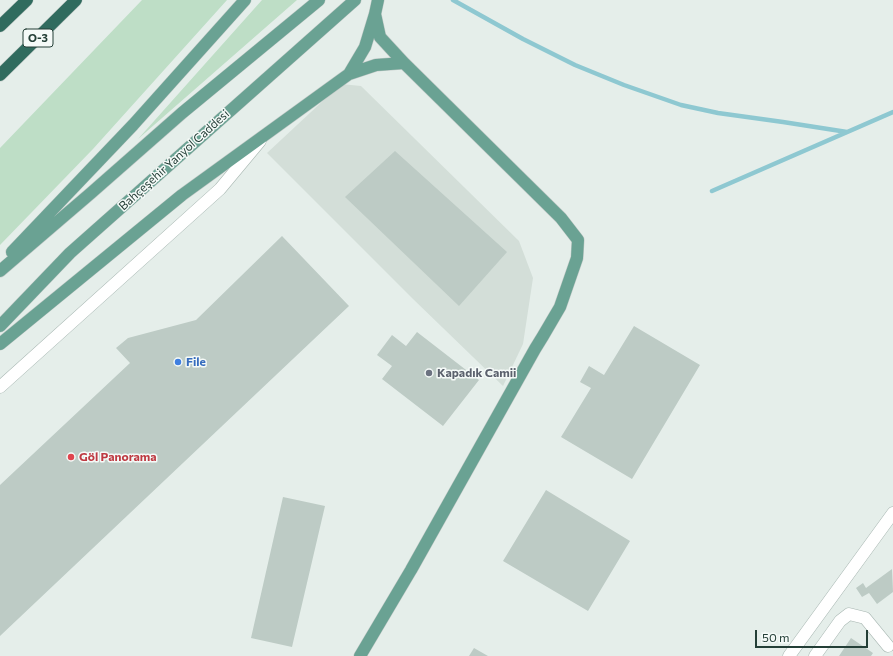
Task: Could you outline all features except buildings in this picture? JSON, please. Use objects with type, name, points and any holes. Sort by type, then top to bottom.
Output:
[{"type":"highway","points":[[0,26],[27,0]]},
{"type":"highway","name":"O-3","points":[[0,75],[76,0]]},
{"type":"main road","points":[[0,264],[133,125],[244,0]]},
{"type":"main road","points":[[0,271],[182,113],[319,0]]},
{"type":"main road","name":"Bahçeşehir Yanyol Caddesi","points":[[0,326],[70,253],[355,0]]},
{"type":"main road","points":[[349,74],[365,47],[378,0]]},
{"type":"main road","points":[[360,656],[411,570],[560,307],[577,258],[578,240],[561,218],[404,63],[380,37],[375,14]]},
{"type":"main road","points":[[0,344],[182,194],[349,74],[376,65],[404,63]]},
{"type":"street","points":[[0,387],[220,189],[266,134]]},
{"type":"street","points":[[789,656],[893,513]]},
{"type":"street","points":[[815,656],[840,621],[849,614],[865,618],[888,646]]},
{"type":"shaded area","points":[[341,84],[361,86],[519,241],[533,278],[523,344],[503,386],[413,299],[267,153]]},
{"type":"green space","points":[[142,0],[227,0],[93,149],[0,245],[0,148]]},
{"type":"green space","points":[[262,0],[297,0],[138,139]]},
{"type":"waterway","points":[[453,0],[523,39],[575,65],[624,85],[681,105],[718,113],[847,132]]},
{"type":"waterway","points":[[712,191],[893,112]]},
{"type":"place","name":"File","points":[[178,362]]},
{"type":"place","name":"Kapadık Camii","points":[[429,373]]},
{"type":"place","name":"Göl Panorama","points":[[71,457]]}]
